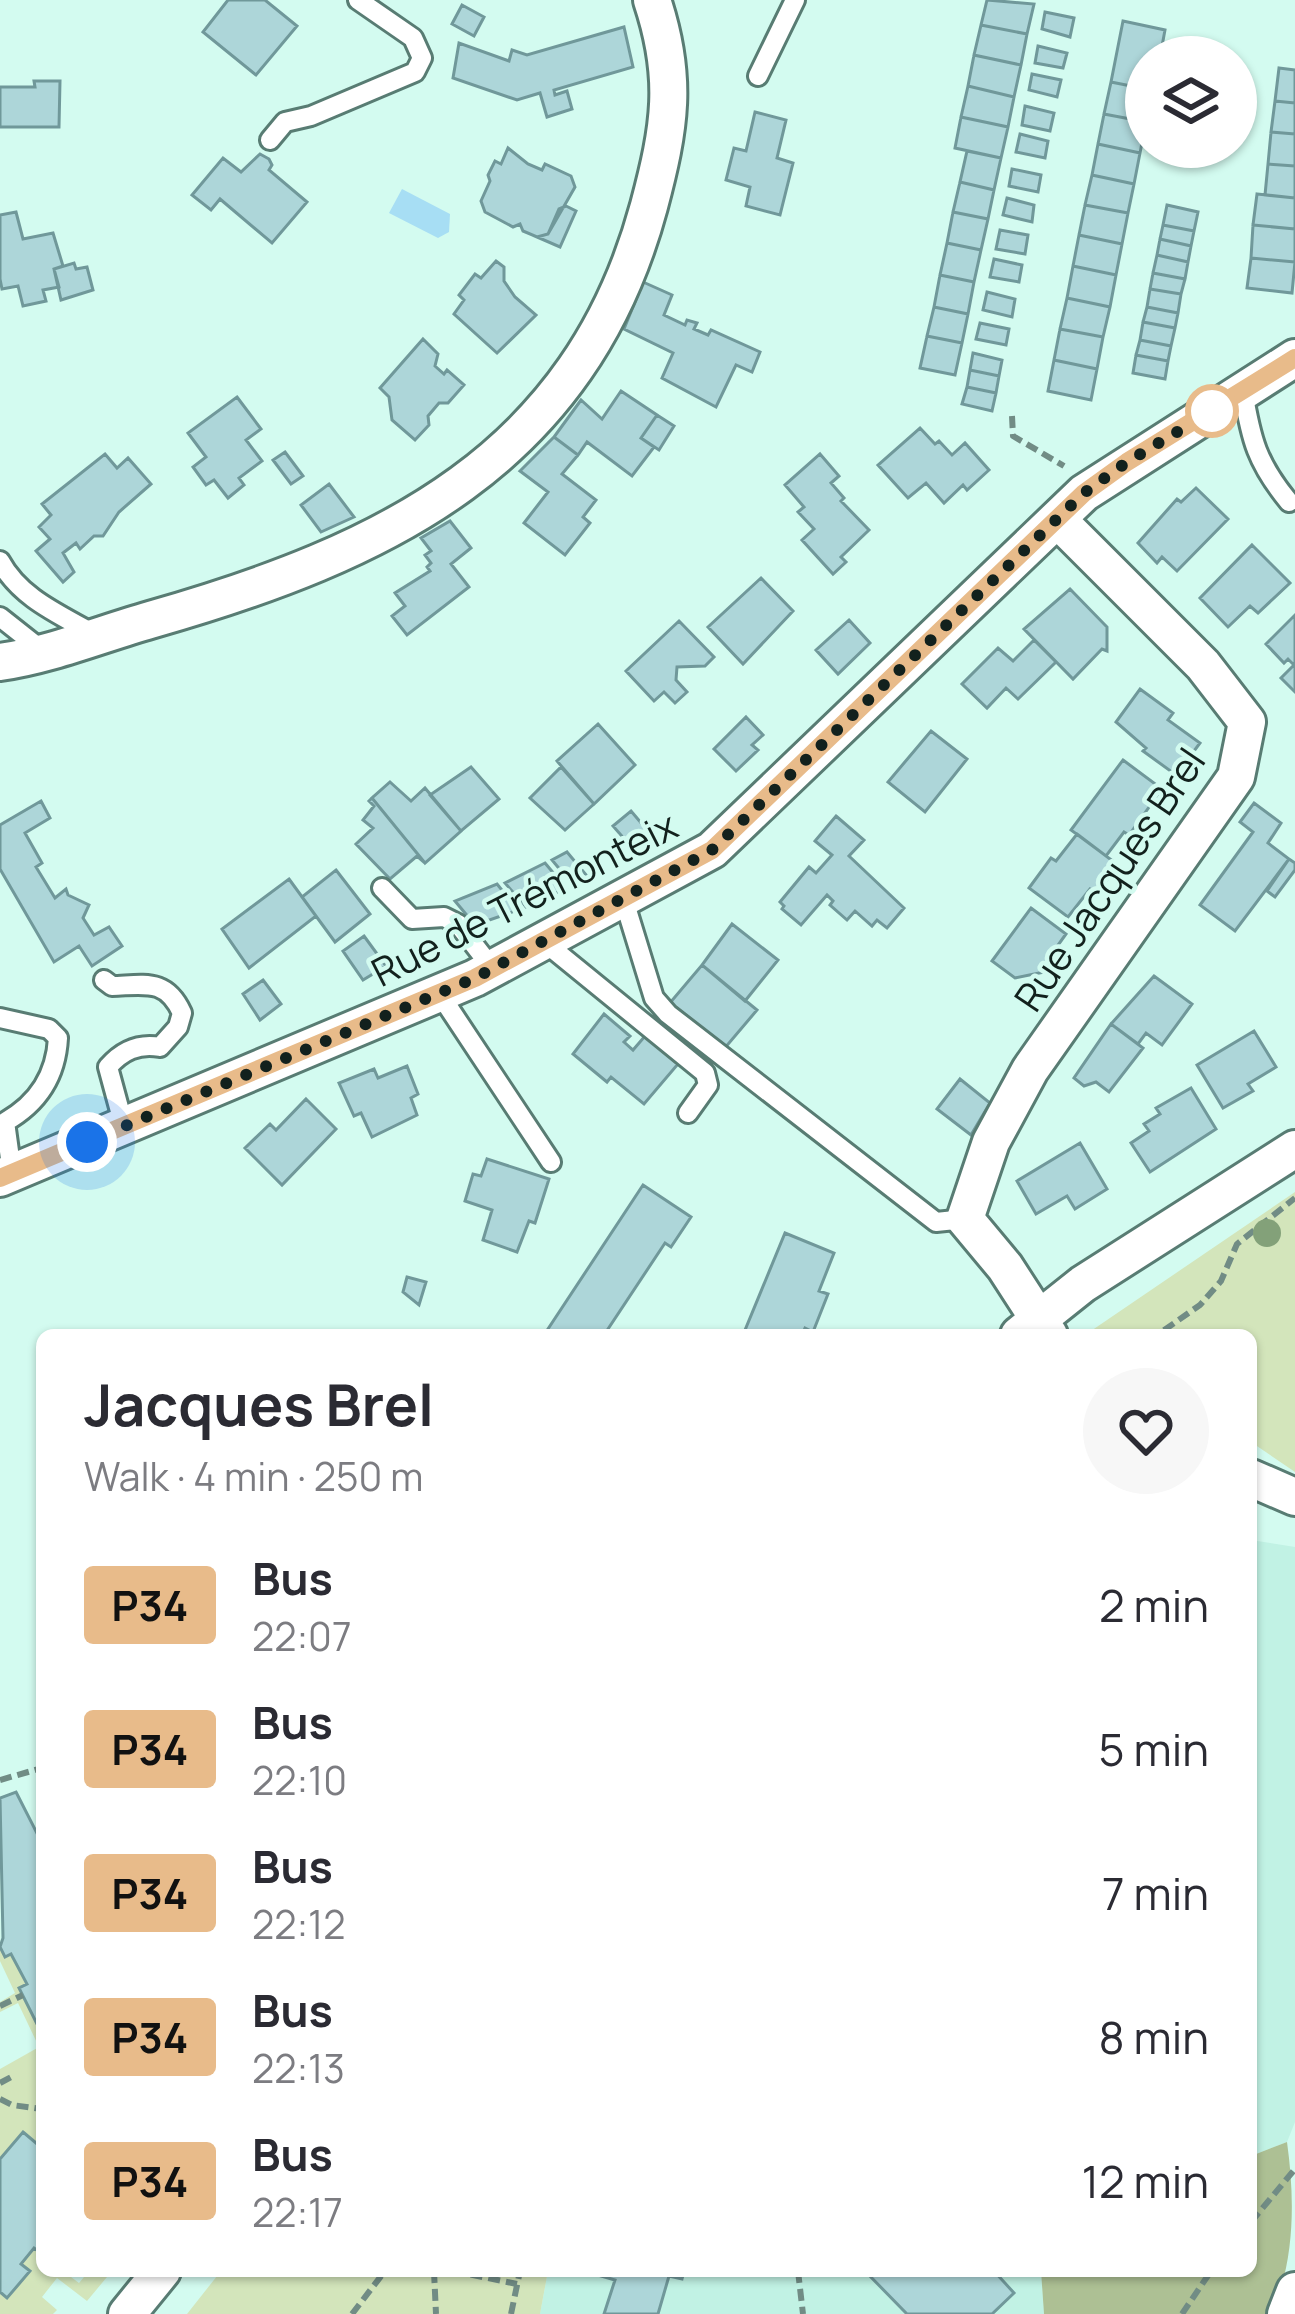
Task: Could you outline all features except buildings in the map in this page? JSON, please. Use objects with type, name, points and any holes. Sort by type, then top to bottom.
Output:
[{"type":"street","points":[[0,662],[246,593],[363,545],[447,494],[526,433],[568,382],[604,322],[642,232],[662,160],[670,87],[666,43],[652,0]]},
{"type":"street","name":"Rue de Trémonteix","points":[[6,1176],[440,993],[712,850],[1057,518],[1127,462],[1295,358]]},
{"type":"street","name":"Rue Jacques Brel","points":[[965,1219],[991,1142],[1030,1070],[1236,777],[1247,722],[1203,665],[1057,518]]},
{"type":"street","points":[[965,1219],[1036,1329],[1083,1284],[1295,1149]]},
{"type":"street","points":[[1257,1481],[1295,1497]]},
{"type":"street","points":[[127,2314],[157,2277]]},
{"type":"street","points":[[1286,2314],[1295,2290]]},
{"type":"lane","points":[[270,140],[285,122],[311,116],[415,72],[422,58],[412,38],[358,0]]},
{"type":"lane","points":[[758,76],[795,0]]},
{"type":"lane","points":[[1244,391],[1252,446],[1267,476],[1289,502]]},
{"type":"lane","points":[[0,561],[8,577],[25,592],[97,635]]},
{"type":"lane","points":[[0,617],[44,651]]},
{"type":"lane","points":[[382,888],[412,919],[444,917],[458,924],[493,968]]},
{"type":"lane","points":[[623,898],[654,998],[668,1013],[936,1222],[965,1219]]},
{"type":"lane","points":[[543,940],[705,1072],[708,1085],[688,1113]]},
{"type":"lane","points":[[104,980],[112,986],[150,981],[166,989],[182,1013],[178,1027],[160,1047],[149,1045],[120,1053],[108,1067],[124,1126]]},
{"type":"lane","points":[[440,993],[551,1162]]},
{"type":"lane","points":[[0,1018],[49,1029],[58,1038],[56,1061],[45,1083],[28,1108],[5,1122],[6,1176]]},
{"type":"path","points":[[1012,416],[1013,436],[1060,461]]},
{"type":"path","points":[[1166,1329],[1200,1305],[1221,1280],[1237,1244],[1295,1198]]},
{"type":"path","points":[[0,1780],[36,1770]]},
{"type":"path","points":[[0,2006],[23,1995]]},
{"type":"path","points":[[0,2083],[13,2076]]},
{"type":"path","points":[[0,2099],[36,2108]]},
{"type":"path","points":[[1257,2215],[1295,2169]]},
{"type":"path","points":[[352,2314],[381,2277]]},
{"type":"path","points":[[434,2277],[436,2314]]},
{"type":"path","points":[[483,2277],[517,2284]]},
{"type":"path","points":[[511,2314],[519,2277]]},
{"type":"path","points":[[799,2277],[803,2314]]},
{"type":"path","points":[[1182,2314],[1207,2277]]},
{"type":"shaded area","points":[[1295,1192],[1295,1472],[1257,1446],[1257,1329],[1094,1329]]},
{"type":"shaded area","points":[[1257,1541],[1295,1547],[1295,2122],[1287,2142],[1257,2154]]},
{"type":"shaded area","points":[[0,1947],[5,1956],[11,1954],[26,1984],[19,1988],[36,2022],[36,2041],[18,2003],[0,2012],[0,2002],[15,1993],[0,1961]]},
{"type":"shaded area","points":[[36,2049],[36,2143],[22,2132],[0,2159],[0,2069]]},
{"type":"shaded area","points":[[1287,2142],[1291,2229],[1272,2314],[1044,2314],[1041,2277],[1257,2277],[1257,2154]]},
{"type":"shaded area","points":[[34,2248],[36,2277],[71,2277],[79,2283],[84,2277],[107,2277],[87,2301],[57,2278],[42,2297],[57,2310],[53,2314],[0,2314],[0,2292],[8,2297],[30,2272],[21,2264]]},
{"type":"shaded area","points":[[216,2277],[547,2277],[540,2314],[187,2314]]},
{"type":"shaded area","points":[[547,2277],[1041,2277],[1044,2314],[540,2314]]},
{"type":"water","points":[[402,189],[450,214],[449,232],[438,238],[389,213]]},
{"type":"bus line","name":"P34","points":[[0,1178],[475,978],[712,850],[1084,493],[1295,358]]},
{"type":"route","points":[[87,1142],[475,978],[712,850],[1084,493],[1212,411]]}]
